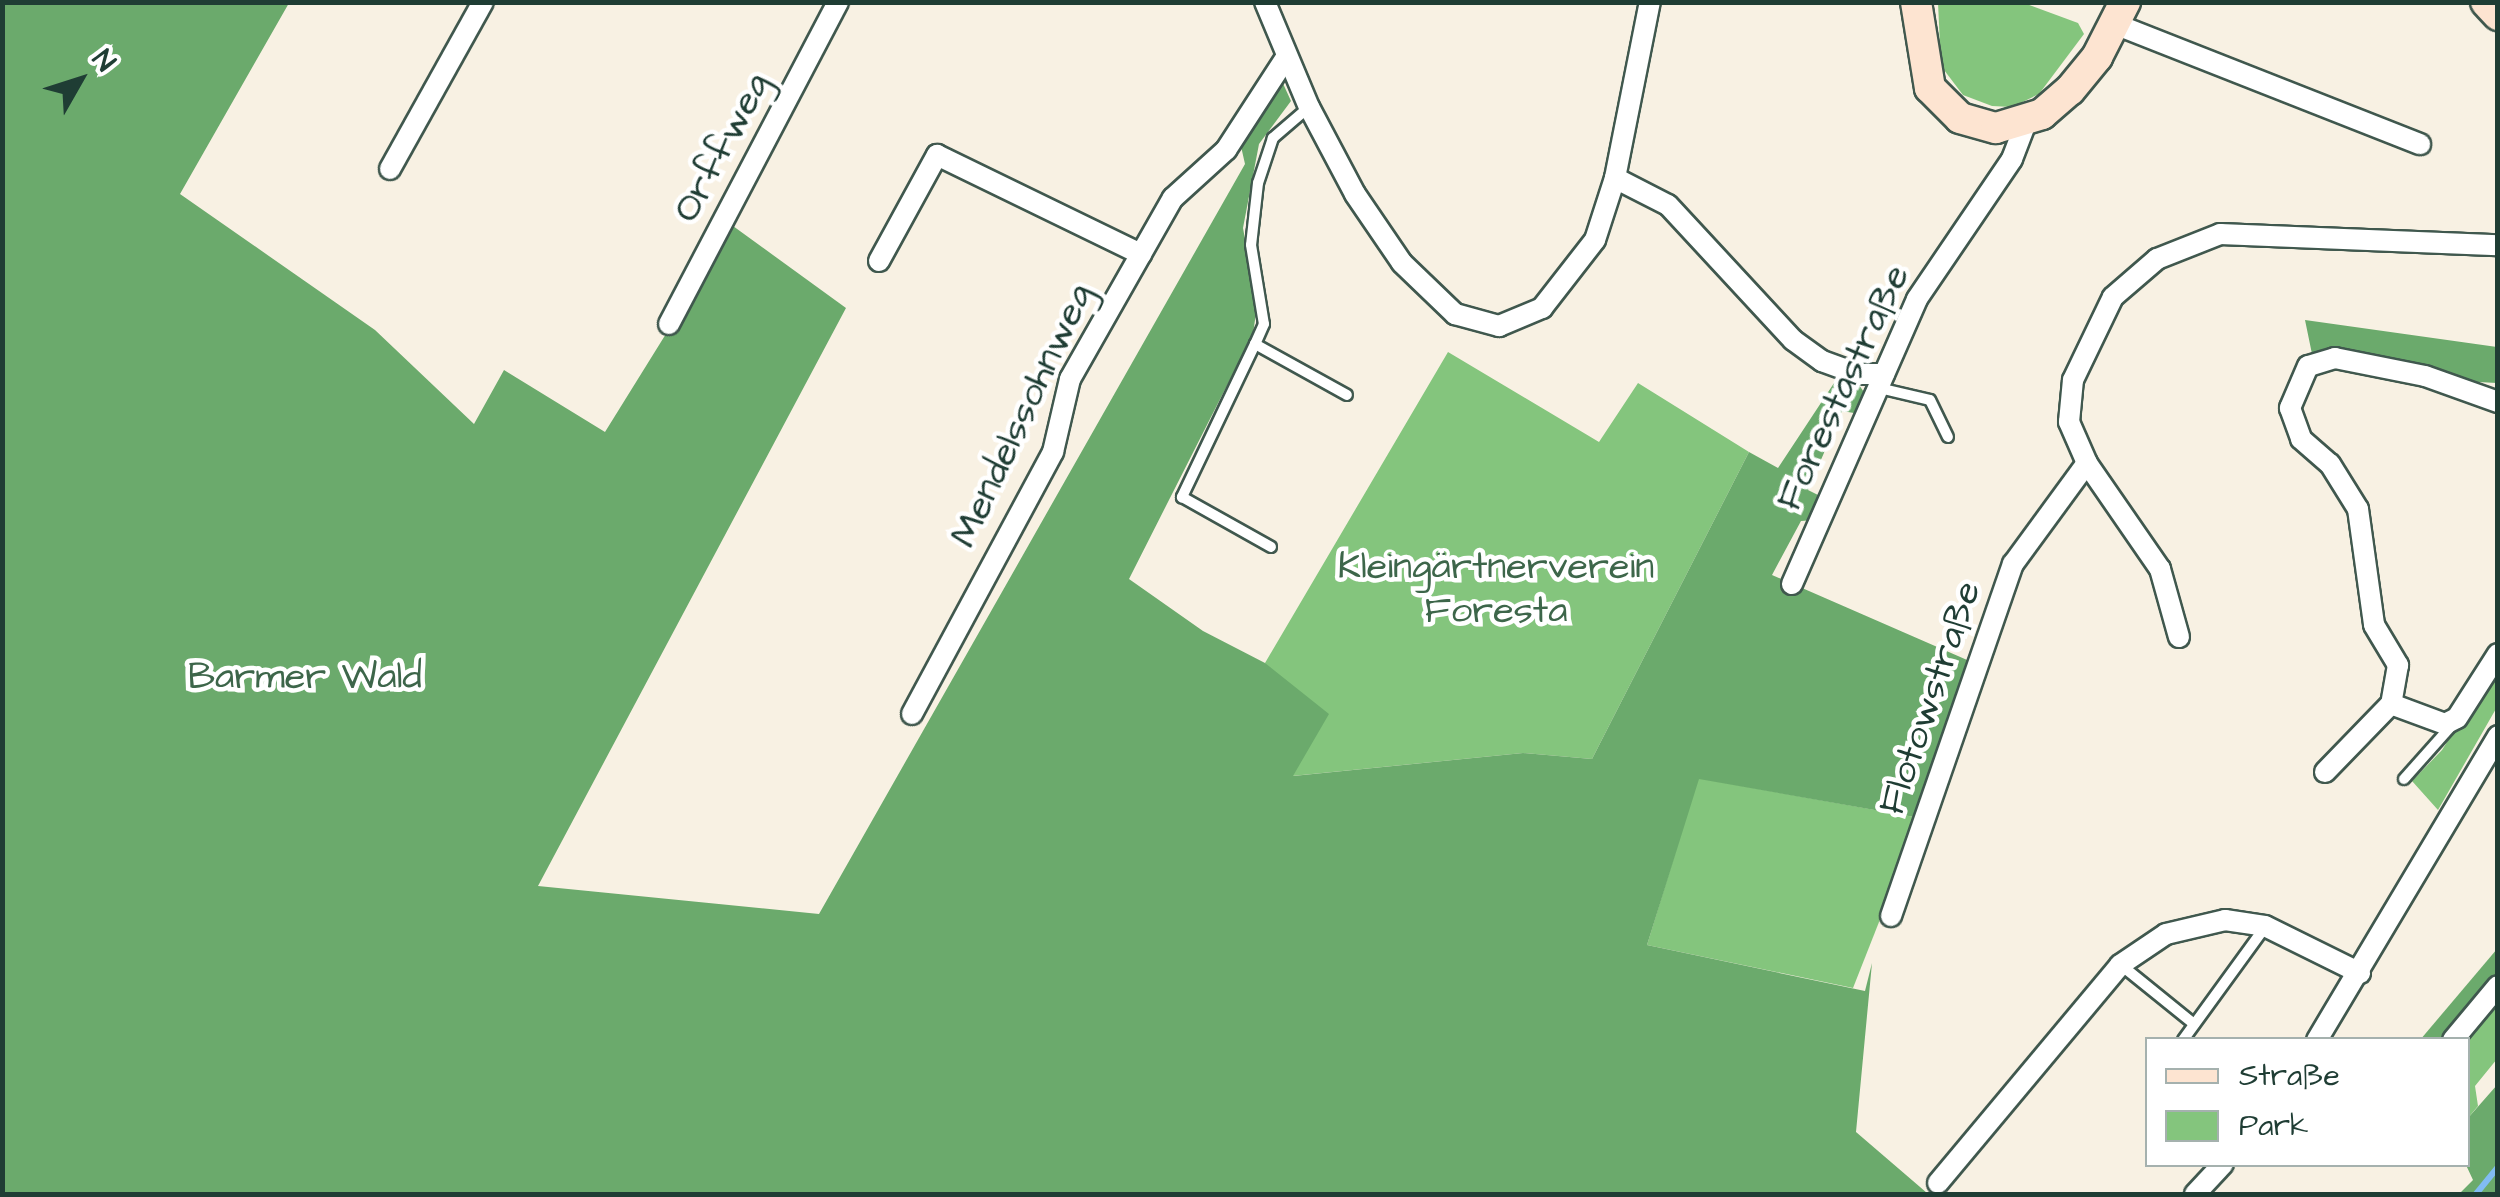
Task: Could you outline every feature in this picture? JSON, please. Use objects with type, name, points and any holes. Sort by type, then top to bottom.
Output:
[{"type":"street","points":[[390,169],[483,2]]},
{"type":"street","name":"Orffweg","points":[[668,324],[838,2]]},
{"type":"street","points":[[1265,2],[1308,107],[1402,263],[1436,300],[1478,324],[1521,321],[1542,308],[1595,240],[1616,178],[1650,2]]},
{"type":"street","points":[[1916,2],[1923,66],[1943,106],[1979,125],[2026,122],[2084,75],[2120,13],[2420,144]]},
{"type":"street","points":[[2486,2],[2498,15]]},
{"type":"street","name":"Mendelssohnweg","points":[[912,714],[1054,452],[1070,379],[1173,198],[1226,150],[1287,56]]},
{"type":"street","name":"Forestastraße","points":[[1792,584],[1918,299],[2012,159],[2026,122]]},
{"type":"street","name":"Mendelssohnweg","points":[[880,261],[937,155],[1142,254]]},
{"type":"street","points":[[1616,178],[1668,206],[1793,340],[1822,361],[1881,381]]},
{"type":"street","points":[[2179,637],[2160,569],[2087,462],[2068,422],[2073,380],[2113,297],[2171,251],[2249,231],[2498,245]]},
{"type":"street","points":[[2325,772],[2391,704],[2398,665],[2374,625],[2358,509],[2330,464],[2301,439],[2290,408],[2292,390],[2308,366],[2335,358],[2425,376],[2498,402]]},
{"type":"street","name":"Flotowstraße","points":[[1891,916],[2012,564],[2087,462]]},
{"type":"street","points":[[2391,704],[2438,724],[2457,718],[2498,654]]},
{"type":"street","points":[[2319,1037],[2498,736]]},
{"type":"street","points":[[1938,1183],[2120,965],[2166,934],[2196,924],[2266,926],[2360,973]]},
{"type":"street","points":[[2456,1037],[2498,986]]},
{"type":"street","points":[[2194,1194],[2220,1167]]},
{"type":"lane","points":[[1271,547],[1182,497],[1264,324],[1250,245],[1258,184],[1273,138],[1308,107]]},
{"type":"lane","points":[[1256,344],[1347,395]]},
{"type":"lane","points":[[1881,381],[1930,400],[1948,438]]},
{"type":"lane","points":[[2404,779],[2457,718]]},
{"type":"lane","points":[[2185,1037],[2266,926]]},
{"type":"lane","points":[[2120,965],[2194,1024]]},
{"type":"green space","name":"Barmer Wald","points":[[2,3],[289,3],[180,194],[375,330],[474,424],[504,370],[605,432],[733,226],[846,308],[538,886],[819,914],[1245,164],[1240,142],[1280,77],[1291,101],[1259,144],[1243,228],[1257,306],[1253,334],[1129,579],[1203,631],[1265,663],[1329,714],[1293,776],[1523,753],[1592,759],[1749,452],[1778,468],[1840,374],[1854,378],[1866,395],[1860,414],[1842,411],[1808,490],[1824,498],[1815,520],[1801,521],[1772,575],[1974,663],[1920,818],[1699,779],[1647,945],[1865,991],[1872,963],[1856,1132],[1927,1193],[3,1194]]},
{"type":"green space","points":[[1938,3],[2024,3],[2078,23],[2084,34],[2039,94],[2012,107],[1992,106],[1963,95],[1941,66]]},
{"type":"green space","points":[[2305,320],[2497,347],[2497,383],[2459,381],[2326,348],[2312,354]]},
{"type":"green space","name":"Kleingärtnerverein Foresta","points":[[1448,352],[1599,442],[1638,383],[1749,452],[1592,759],[1523,753],[1292,776],[1265,663]]},
{"type":"green space","points":[[2497,663],[2497,707],[2438,810],[2412,781],[2442,750]]},
{"type":"green space","points":[[1698,778],[1920,818],[1853,988],[1647,945]]},
{"type":"green space","points":[[2497,949],[2497,978],[2448,1037],[2423,1037]]},
{"type":"green space","points":[[2497,1002],[2497,1059],[2475,1086],[2478,1106],[2470,1116],[2470,1037]]},
{"type":"green space","points":[[2497,1085],[2497,1194],[2459,1194],[2473,1180],[2467,1167],[2470,1167],[2470,1116]]},
{"type":"waterway","points":[[2476,1194],[2498,1167]]}]
